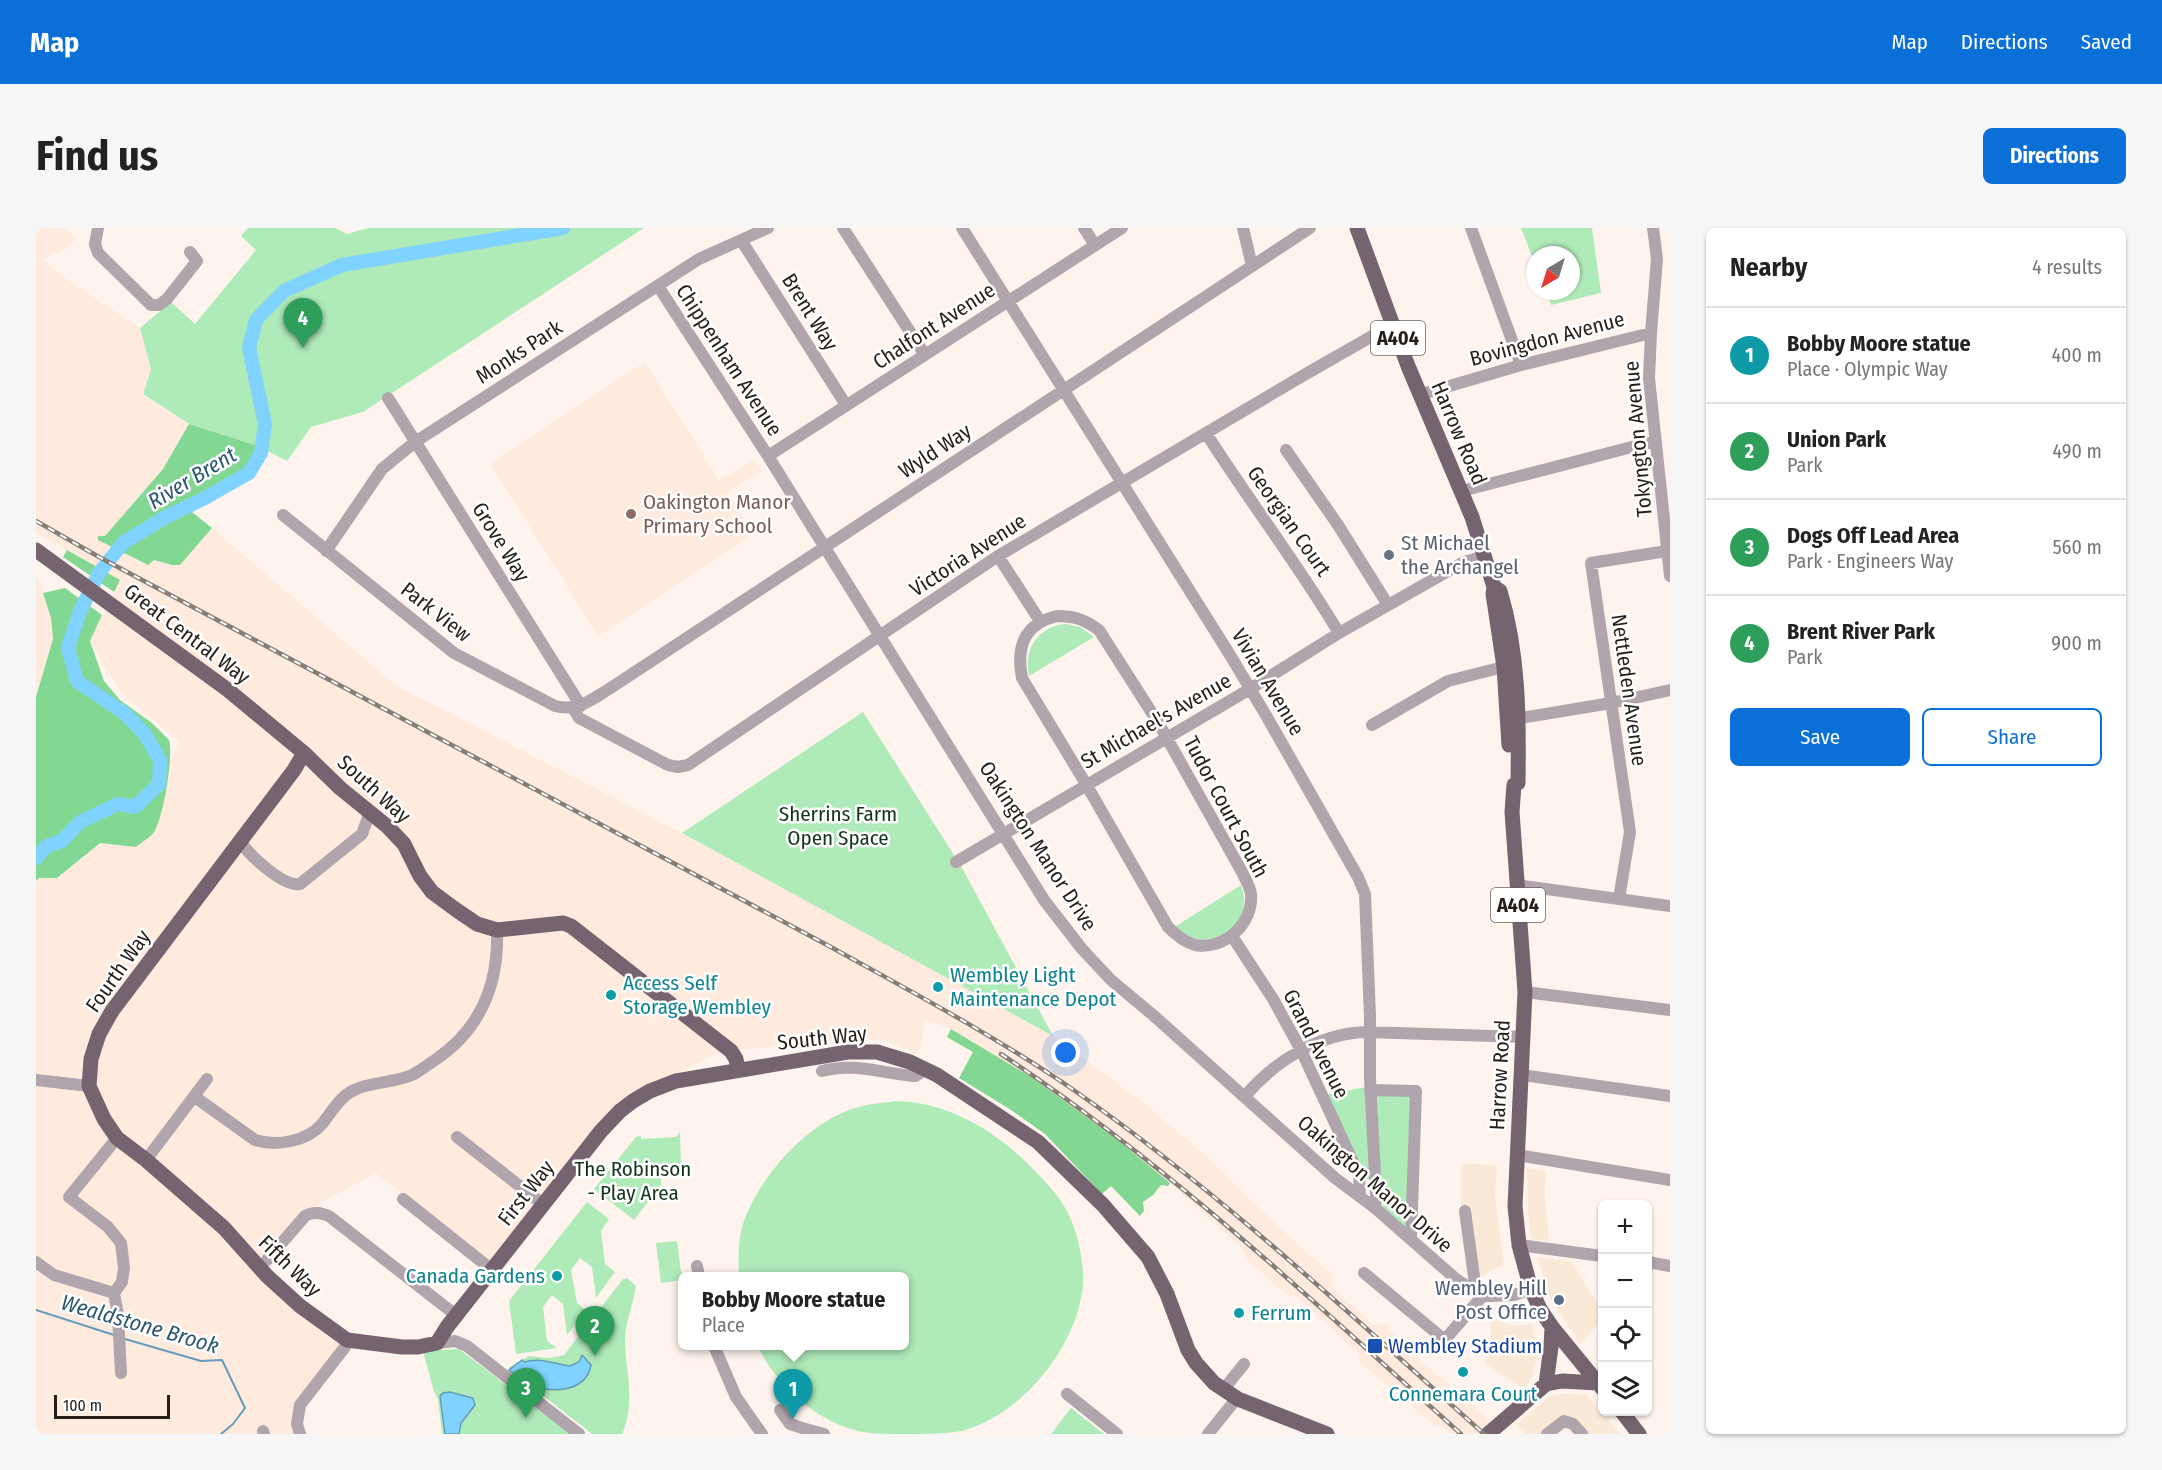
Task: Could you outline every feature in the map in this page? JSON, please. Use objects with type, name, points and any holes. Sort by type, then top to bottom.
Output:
[{"type":"main road","name":"Harrow Road","points":[[1357,228],[1419,395],[1462,491],[1494,587],[1500,591],[1507,614],[1518,783],[1514,785],[1513,842],[1525,992],[1515,1206],[1519,1245],[1531,1289],[1552,1327],[1598,1383]]},
{"type":"main road","name":"Great Central Way","points":[[36,550],[228,690],[306,755]]},
{"type":"main road","name":"South Way","points":[[294,770],[306,755],[340,788],[388,827],[404,844],[420,876],[432,892],[477,924],[497,930],[563,923],[571,926],[731,1051],[738,1069],[848,1052],[893,1056],[923,1068],[1000,1115],[1038,1142],[1103,1204],[1148,1257],[1167,1294],[1188,1350],[1205,1374],[1223,1390],[1247,1403],[1327,1434]]},
{"type":"main road","name":"Fourth Way","points":[[117,1138],[104,1119],[89,1086],[91,1059],[99,1034],[112,1011],[294,770]]},
{"type":"main road","name":"First Way","points":[[456,1317],[609,1121],[633,1101],[650,1091],[676,1081],[738,1069]]},
{"type":"main road","name":"Fifth Way","points":[[117,1138],[146,1160],[224,1228],[267,1276],[300,1306],[347,1340],[402,1347],[418,1347],[437,1342]]},
{"type":"main road","points":[[437,1342],[456,1317]]},
{"type":"main road","points":[[1545,1384],[1552,1327]]},
{"type":"main road","points":[[1493,1430],[1545,1384],[1562,1381],[1598,1385]]},
{"type":"main road","points":[[1625,1416],[1640,1434]]},
{"type":"street","points":[[98,228],[95,244],[98,254],[151,305],[159,306],[167,299],[194,255]]},
{"type":"street","name":"Monks Park","points":[[326,551],[382,469],[415,442],[699,259],[768,228]]},
{"type":"street","points":[[843,228],[926,355]]},
{"type":"street","name":"Vivian Avenue","points":[[962,228],[1250,689],[1358,876],[1365,894],[1375,1208]]},
{"type":"street","points":[[1084,228],[1095,245]]},
{"type":"street","name":"Chalfont Avenue","points":[[768,456],[1122,228]]},
{"type":"street","points":[[1243,228],[1252,266]]},
{"type":"street","name":"Wyld Way","points":[[577,707],[1310,228]]},
{"type":"street","points":[[1471,228],[1521,365]]},
{"type":"street","name":"Tokyngton Avenue","points":[[1653,228],[1658,259],[1649,378],[1670,576]]},
{"type":"street","name":"Brent Way","points":[[741,240],[846,405]]},
{"type":"street","name":"Chippenham Avenue","points":[[658,286],[768,456]]},
{"type":"street","name":"Victoria Avenue","points":[[577,707],[576,715],[582,720],[668,765],[683,766],[694,761],[998,556],[1364,340],[1394,327]]},
{"type":"street","name":"Bovingdon Avenue","points":[[1419,395],[1521,365],[1651,333]]},
{"type":"street","name":"Grove Way","points":[[388,398],[577,707]]},
{"type":"street","name":"Georgian Court","points":[[1206,433],[1230,472],[1314,591],[1339,633]]},
{"type":"street","points":[[1462,491],[1655,441]]},
{"type":"street","points":[[1286,450],[1338,525],[1388,605]]},
{"type":"street","name":"Oakington Manor Drive","points":[[768,456],[1004,832],[1044,900],[1082,950],[1111,980],[1245,1096],[1335,1178],[1375,1208],[1456,1279],[1478,1289]]},
{"type":"street","name":"Park View","points":[[283,515],[459,657],[549,703],[560,707],[577,707]]},
{"type":"street","name":"Nettleden Avenue","points":[[1618,899],[1630,832],[1591,562],[1667,551]]},
{"type":"street","points":[[998,556],[1040,621],[1022,643],[1019,662],[1022,678],[1168,927],[1178,937],[1198,946],[1219,943],[1232,936]]},
{"type":"street","name":"St Michael's Avenue","points":[[956,862],[1250,689],[1339,633],[1464,562],[1485,556]]},
{"type":"street","name":"Tudor Court South","points":[[1040,621],[1057,616],[1073,616],[1087,621],[1099,630],[1117,655],[1242,872],[1250,891],[1250,904],[1246,919],[1232,936]]},
{"type":"street","points":[[1372,725],[1448,681],[1510,666]]},
{"type":"street","points":[[1513,719],[1611,703],[1670,690]]},
{"type":"street","points":[[240,841],[246,852],[288,884],[300,884],[362,834],[370,812]]},
{"type":"street","points":[[1517,885],[1670,906]]},
{"type":"street","points":[[195,1096],[255,1140],[284,1141],[307,1137],[321,1126],[346,1095],[372,1084],[414,1074],[449,1050],[477,1021],[484,1007],[491,981],[498,947],[497,930]]},
{"type":"street","name":"Grand Avenue","points":[[1232,936],[1273,999],[1301,1050],[1359,1175],[1360,1196]]},
{"type":"street","points":[[1525,992],[1670,1010]]},
{"type":"street","points":[[1245,1096],[1278,1064],[1301,1050],[1356,1032],[1524,1037]]},
{"type":"street","points":[[822,1071],[832,1068],[864,1067],[915,1076],[923,1068]]},
{"type":"street","points":[[1522,1075],[1670,1096]]},
{"type":"street","points":[[146,1160],[207,1078]]},
{"type":"street","points":[[36,1080],[89,1086]]},
{"type":"street","points":[[1370,1090],[1416,1091],[1411,1239]]},
{"type":"street","points":[[457,1137],[544,1205]]},
{"type":"street","points":[[117,1138],[69,1197],[108,1227],[121,1243],[124,1268],[122,1282],[114,1293],[118,1315],[121,1373]]},
{"type":"street","points":[[1517,1155],[1670,1180]]},
{"type":"street","points":[[1359,1175],[1366,1182],[1375,1183]]},
{"type":"street","points":[[403,1199],[492,1270]]},
{"type":"street","points":[[1364,1273],[1443,1338],[1448,1336],[1480,1299],[1465,1211]]},
{"type":"street","points":[[267,1260],[305,1216],[312,1212],[330,1216],[456,1317],[453,1324],[455,1334],[466,1346],[579,1434]]},
{"type":"street","points":[[1519,1245],[1598,1255]]},
{"type":"street","points":[[36,1262],[54,1275],[114,1293]]},
{"type":"street","points":[[1652,1263],[1670,1266]]},
{"type":"street","points":[[1478,1289],[1496,1296],[1514,1295],[1531,1289]]},
{"type":"street","points":[[300,1434],[297,1424],[300,1405],[345,1347],[347,1340]]},
{"type":"street","points":[[437,1342],[455,1341],[466,1346]]},
{"type":"street","points":[[716,1350],[736,1397],[762,1434]]},
{"type":"street","points":[[1223,1390],[1244,1365]]},
{"type":"street","points":[[1067,1394],[1116,1433]]},
{"type":"street","points":[[1208,1434],[1233,1403]]},
{"type":"street","points":[[780,1410],[790,1424],[808,1430]]},
{"type":"street","points":[[1546,1434],[1564,1420],[1574,1424],[1582,1434]]},
{"type":"street","points":[[790,1424],[824,1434]]},
{"type":"shaded area","points":[[36,228],[69,228],[68,231],[76,239],[68,248],[43,259],[59,274],[140,328],[151,368],[142,395],[189,425],[163,469],[105,536],[98,540],[148,565],[154,560],[180,565],[212,528],[395,685],[682,833],[1053,1036],[1140,1100],[1198,1149],[1334,1276],[1331,1281],[1332,1287],[1374,1325],[1383,1323],[1418,1358],[1486,1417],[1493,1434],[1450,1434],[1442,1427],[1434,1425],[1360,1362],[1358,1353],[1294,1295],[1291,1298],[1248,1261],[1241,1247],[1170,1183],[1115,1138],[951,1029],[926,1020],[921,1045],[916,1054],[889,1042],[864,1038],[722,1052],[625,1096],[490,1263],[376,1173],[304,1212],[254,1271],[342,1343],[295,1408],[293,1434],[36,1434],[36,881],[38,878],[57,878],[100,843],[135,847],[179,742],[120,691],[90,641],[120,580],[36,533]]},
{"type":"shaded area","name":"Oakington Manor Primary School","points":[[645,362],[719,480],[754,459],[762,471],[727,493],[753,535],[598,636],[490,463]]},
{"type":"shaded area","points":[[36,575],[51,618],[53,639],[36,697]]},
{"type":"shaded area","points":[[1461,1164],[1497,1165],[1495,1197],[1504,1265],[1489,1271],[1477,1283],[1461,1208]]},
{"type":"shaded area","points":[[1527,1168],[1546,1171],[1545,1197],[1549,1241],[1531,1239]]},
{"type":"shaded area","points":[[1537,1257],[1572,1262],[1598,1304],[1598,1324],[1580,1344],[1551,1300]]},
{"type":"shaded area","points":[[1491,1319],[1516,1326],[1532,1323],[1538,1355],[1532,1377],[1524,1389],[1484,1363],[1491,1354]]},
{"type":"shaded area","points":[[1566,1393],[1587,1395],[1598,1408],[1598,1416],[1605,1416],[1620,1434],[1586,1434],[1575,1421],[1552,1425],[1541,1434],[1527,1434],[1517,1427],[1517,1424],[1549,1397]]},
{"type":"green space","points":[[248,228],[335,228],[347,234],[368,228],[644,228],[363,412],[311,427],[287,461],[258,446],[189,424],[143,394],[151,369],[140,328],[171,302],[195,324],[256,250],[241,236]]},
{"type":"green space","points":[[1521,228],[1592,228],[1601,293],[1580,298],[1580,246],[1528,246]]},
{"type":"green space","points":[[1549,300],[1572,300],[1551,305]]},
{"type":"green space","points":[[189,424],[258,446],[245,472],[204,495],[192,512],[212,528],[180,565],[154,560],[148,565],[98,540],[98,536],[105,536],[163,469]]},
{"type":"green space","points":[[67,550],[120,580],[114,592],[63,557]]},
{"type":"green space","points":[[65,588],[102,615],[90,641],[104,681],[120,700],[152,723],[169,740],[169,772],[161,814],[150,836],[136,847],[100,843],[57,878],[39,878],[36,881],[36,697],[53,639],[51,618],[43,593]]},
{"type":"green space","points":[[1066,624],[1080,627],[1094,637],[1029,676],[1028,657],[1035,641],[1048,629]]},
{"type":"green space","name":"Sherrins Farm Open Space","points":[[863,712],[961,866],[1053,1036],[682,833]]},
{"type":"green space","points":[[1241,885],[1244,900],[1242,913],[1226,934],[1214,939],[1201,940],[1188,936],[1176,926]]},
{"type":"green space","points":[[951,1029],[1031,1077],[1115,1138],[1170,1183],[1168,1186],[1161,1185],[1143,1202],[1144,1211],[1140,1216],[1111,1186],[1102,1194],[1045,1134],[959,1078],[973,1052],[947,1037]]},
{"type":"green space","points":[[1366,1087],[1371,1177],[1368,1180],[1364,1178],[1325,1095]]},
{"type":"green space","points":[[1377,1093],[1414,1094],[1406,1229],[1385,1211],[1381,1200]]},
{"type":"green space","points":[[896,1101],[933,1106],[951,1112],[984,1129],[1014,1151],[1044,1181],[1060,1200],[1075,1229],[1080,1248],[1083,1284],[1079,1307],[1058,1354],[1043,1375],[1006,1410],[984,1423],[962,1431],[933,1434],[883,1434],[846,1427],[830,1420],[801,1401],[776,1375],[759,1350],[909,1350],[909,1272],[739,1272],[739,1248],[744,1221],[761,1186],[774,1169],[803,1138],[820,1125],[837,1115],[875,1104]]},
{"type":"green space","name":"The Robinson - Play Area","points":[[680,1132],[681,1164],[661,1165],[661,1185],[634,1220],[594,1189],[636,1137],[641,1136],[641,1139],[676,1137]]},
{"type":"green space","points":[[587,1202],[609,1219],[601,1231],[605,1264],[615,1272],[596,1298],[592,1267],[580,1258],[571,1270],[577,1303],[586,1310],[567,1335],[563,1304],[552,1295],[543,1307],[547,1341],[557,1348],[516,1354],[509,1301]]},
{"type":"green space","points":[[677,1241],[681,1272],[678,1272],[678,1281],[661,1283],[656,1243]]},
{"type":"green space","points":[[627,1278],[636,1286],[625,1338],[629,1390],[626,1424],[622,1434],[592,1434],[508,1368],[529,1356],[550,1358],[564,1355],[623,1279]]},
{"type":"green space","points":[[459,1349],[570,1434],[442,1434],[438,1399],[423,1351]]},
{"type":"green space","points":[[1071,1408],[1104,1434],[1051,1434]]},
{"type":"water","points":[[582,1355],[591,1365],[588,1374],[576,1385],[559,1390],[532,1386],[509,1370],[522,1360],[570,1366],[579,1362]]},
{"type":"water","points":[[450,1392],[473,1398],[475,1405],[461,1423],[459,1434],[445,1434],[440,1396]]},
{"type":"waterway","name":"River Brent","points":[[36,858],[47,846],[62,841],[80,822],[118,804],[135,807],[159,784],[160,760],[144,733],[124,713],[77,681],[68,648],[80,611],[99,573],[123,543],[164,518],[249,473],[261,453],[265,424],[249,348],[256,320],[284,291],[342,265],[563,228]]},
{"type":"waterway","name":"Wealdstone Brook","points":[[36,1310],[114,1335]]},
{"type":"waterway","name":"Wealdstone Brook","points":[[125,1339],[201,1361],[222,1360],[245,1408],[233,1424],[221,1434]]},
{"type":"railway","points":[[36,521],[99,557],[829,946],[1015,1052],[1129,1130],[1234,1213],[1484,1434]]},
{"type":"railway","points":[[1001,1054],[1063,1096],[1123,1141],[1238,1235],[1461,1434]]},
{"type":"place","name":"Brent River Park","points":[[303,348]]},
{"type":"place","name":"Oakington Manor Primary School","points":[[631,514]]},
{"type":"place","name":"St Michael the Archangel","points":[[1389,555]]},
{"type":"place","name":"Wembley Light Maintenance Depot","points":[[938,987]]},
{"type":"place","name":"Access Self Storage Wembley","points":[[611,995]]},
{"type":"place","name":"Canada Gardens","points":[[557,1276]]},
{"type":"place","name":"Wembley Hill Post Office","points":[[1559,1300]]},
{"type":"place","name":"Ferrum","points":[[1239,1313]]},
{"type":"place","name":"Wembley Stadium","points":[[1375,1346]]},
{"type":"place","name":"Union Park","points":[[595,1356]]},
{"type":"place","name":"Connemara Court","points":[[1463,1372]]},
{"type":"place","name":"Dogs Off Lead Area","points":[[526,1418]]},
{"type":"place","name":"Bobby Moore statue","points":[[793,1419]]}]
